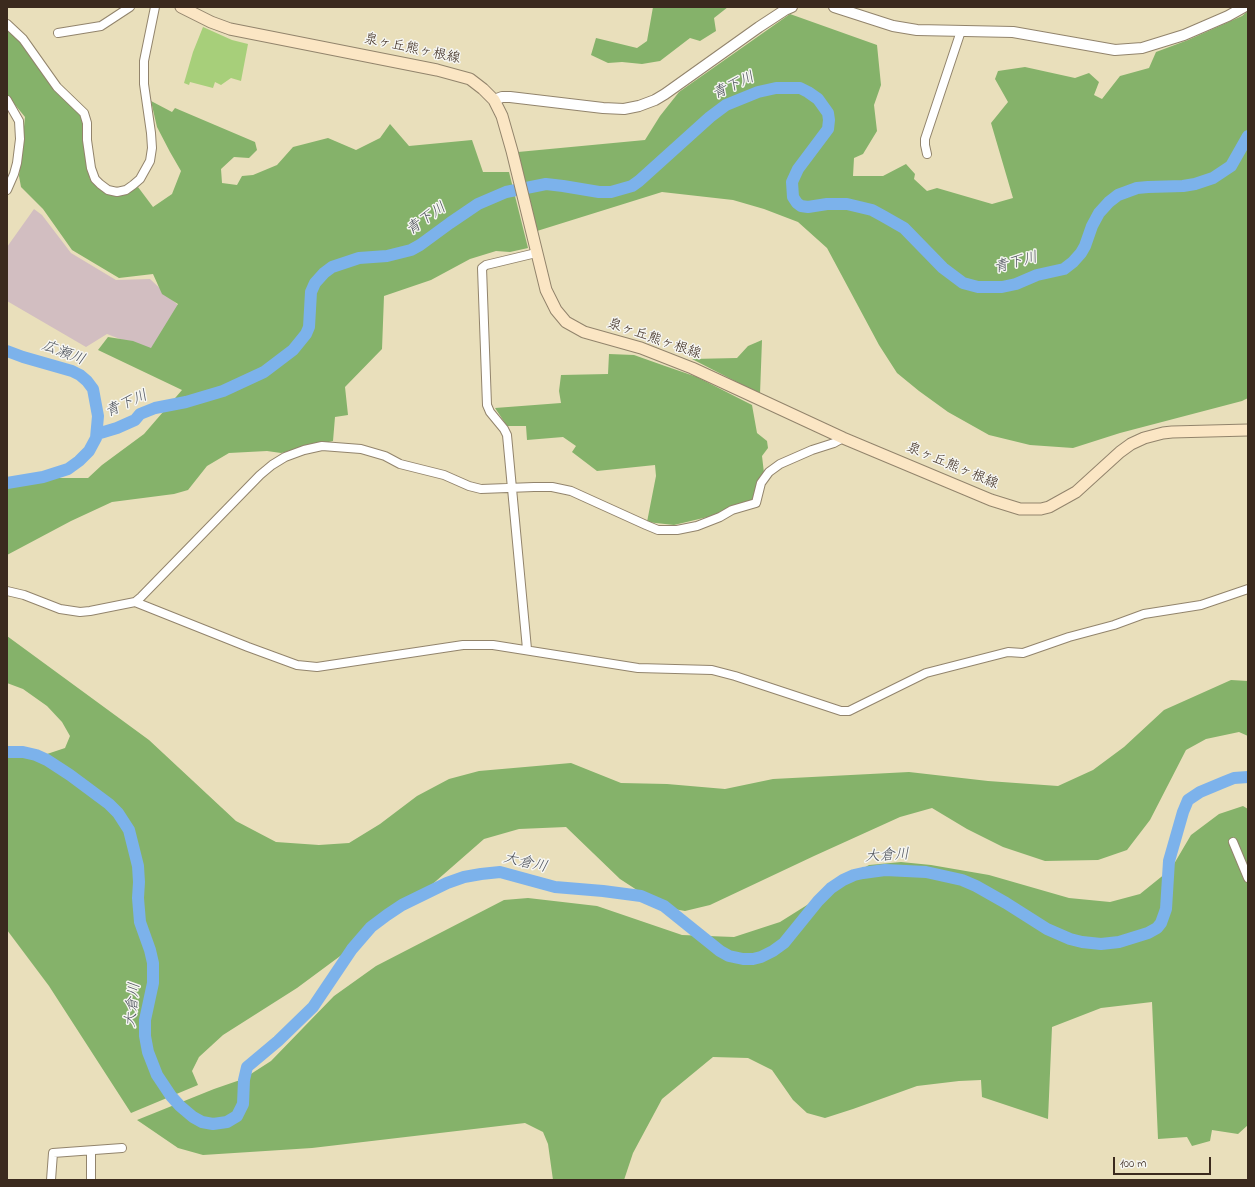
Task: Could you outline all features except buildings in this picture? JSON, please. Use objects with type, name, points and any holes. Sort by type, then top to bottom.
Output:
[{"type":"main road","name":"泉ヶ丘熊ヶ根線","points":[[182,7],[211,22],[243,32],[456,74],[470,79],[494,100],[502,116],[546,290],[560,316],[584,332],[641,348],[692,368],[843,438],[996,502],[1020,509],[1031,510],[1049,507],[1076,492],[1120,452],[1131,444],[1154,434],[1172,432],[1248,430]]},
{"type":"street","points":[[58,33],[101,26],[130,7]]},
{"type":"street","points":[[7,24],[23,39],[57,87],[84,113],[87,123],[87,140],[91,168],[95,179],[108,190],[117,192],[126,190],[140,179],[150,161],[152,148],[144,84],[144,61],[155,7]]},
{"type":"street","points":[[494,100],[510,96],[603,108],[624,109],[639,106],[655,100],[665,94],[759,27],[792,7]]},
{"type":"street","points":[[834,7],[893,26],[917,30],[1013,32],[1115,50],[1142,48],[1184,35],[1228,16],[1244,7]]},
{"type":"street","points":[[927,154],[925,145],[926,139],[961,31]]},
{"type":"street","points":[[7,100],[19,121],[20,138],[16,169],[7,190]]},
{"type":"street","points":[[527,650],[507,435],[490,412],[487,405],[482,268],[486,265],[536,253]]},
{"type":"street","points":[[7,591],[24,595],[60,609],[80,612],[135,602],[260,475],[285,457],[304,450],[322,446],[361,449],[385,456],[400,464],[444,474],[469,486],[481,489],[552,487],[571,491],[658,530],[678,530],[697,526],[720,517],[732,510],[756,503],[761,483],[769,472],[780,464],[843,438]]},
{"type":"street","points":[[135,602],[297,665],[317,667],[463,645],[493,644],[638,668],[712,670],[735,676],[841,711],[849,711],[926,673],[1008,652],[1023,653],[1069,637],[1114,625],[1144,614],[1201,606],[1248,589]]},
{"type":"street","points":[[1234,842],[1248,878]]},
{"type":"street","points":[[51,1180],[53,1153],[122,1148]]},
{"type":"street","points":[[91,1150],[91,1180]]},
{"type":"shaded area","points":[[34,209],[42,215],[71,253],[116,280],[150,279],[182,309],[151,351],[107,334],[86,347],[7,301],[7,247]]},
{"type":"green space","points":[[653,7],[728,7],[714,18],[716,31],[700,41],[690,38],[660,61],[642,64],[622,62],[608,63],[591,55],[596,38],[637,48],[647,41]]},
{"type":"green space","points":[[1248,11],[1248,398],[1242,401],[1120,433],[1073,448],[1030,445],[989,435],[948,412],[897,373],[879,345],[827,248],[798,222],[764,209],[733,200],[662,192],[537,231],[518,152],[645,140],[660,116],[679,92],[790,14],[877,45],[881,85],[874,105],[877,131],[863,154],[854,158],[853,176],[883,176],[906,164],[915,174],[914,179],[927,191],[937,188],[992,204],[1013,198],[991,123],[1008,102],[995,79],[998,71],[1025,67],[1075,78],[1089,73],[1099,82],[1094,95],[1102,99],[1120,76],[1149,68],[1156,52],[1188,40],[1242,16]]},
{"type":"green space","points":[[203,27],[232,40],[248,44],[241,81],[231,78],[221,85],[215,82],[213,88],[190,82],[189,85],[184,83],[193,52]]},
{"type":"green space","points":[[7,29],[16,37],[80,113],[83,126],[86,162],[90,179],[98,187],[112,196],[124,195],[138,187],[153,207],[172,194],[181,171],[157,127],[151,101],[172,112],[175,108],[255,142],[257,150],[249,158],[234,157],[221,169],[222,183],[237,185],[242,176],[253,175],[277,165],[293,147],[328,138],[356,150],[380,138],[390,124],[409,146],[472,140],[483,172],[509,172],[528,248],[510,252],[496,251],[470,259],[431,280],[384,296],[382,349],[345,387],[348,415],[335,417],[333,441],[281,453],[267,451],[229,453],[207,466],[188,490],[174,494],[112,502],[71,521],[7,555],[7,478],[88,478],[102,465],[144,434],[182,390],[98,350],[108,337],[133,341],[151,348],[178,304],[162,294],[153,274],[119,278],[72,250],[43,209],[21,187],[19,176],[25,117],[7,95]]},
{"type":"green space","points":[[762,340],[760,394],[692,359],[737,358],[748,346]]},
{"type":"green space","points":[[609,354],[634,355],[697,377],[752,405],[757,433],[767,441],[768,448],[762,456],[764,473],[753,500],[731,506],[716,515],[674,525],[647,522],[656,476],[655,465],[597,471],[572,452],[576,446],[563,437],[527,440],[526,426],[507,426],[495,408],[561,403],[559,391],[561,375],[608,374]]},
{"type":"green space","points":[[7,636],[149,740],[236,821],[276,842],[319,845],[349,843],[380,824],[417,796],[449,779],[479,771],[571,763],[621,783],[667,784],[725,789],[773,779],[909,772],[988,781],[1058,786],[1093,770],[1124,747],[1164,710],[1231,680],[1248,681],[1248,736],[1239,732],[1206,739],[1186,750],[1150,820],[1127,850],[1098,860],[1045,861],[1003,847],[967,829],[932,808],[900,817],[710,905],[685,911],[663,907],[620,879],[566,827],[519,829],[484,839],[412,902],[347,951],[297,988],[223,1035],[199,1057],[192,1071],[198,1085],[131,1113],[49,986],[7,930],[7,753],[47,754],[65,748],[70,736],[62,722],[47,706],[23,689],[7,683]]},
{"type":"green space","points":[[1243,806],[1248,809],[1248,1125],[1238,1134],[1212,1130],[1210,1141],[1192,1146],[1187,1137],[1158,1139],[1152,1002],[1101,1008],[1052,1027],[1048,1119],[982,1097],[981,1080],[917,1086],[825,1118],[807,1113],[793,1100],[772,1070],[748,1058],[713,1057],[662,1099],[633,1153],[624,1180],[553,1180],[548,1144],[543,1132],[525,1123],[312,1148],[203,1155],[178,1148],[137,1120],[243,1079],[271,1061],[334,996],[376,966],[504,900],[528,898],[597,906],[682,935],[734,937],[780,922],[815,900],[840,881],[869,865],[901,862],[931,865],[989,875],[1069,898],[1110,902],[1140,894],[1171,869],[1191,835],[1219,814]]},
{"type":"waterway","name":"青下川","points":[[97,434],[117,428],[135,420],[140,414],[155,408],[186,402],[223,391],[264,372],[293,350],[306,334],[309,327],[311,292],[315,283],[332,267],[359,258],[387,256],[411,250],[478,204],[506,192],[546,184],[599,192],[611,192],[632,186],[710,117],[726,105],[758,92],[776,88],[800,88],[818,99],[828,113],[828,129],[798,169],[792,182],[793,197],[797,203],[801,206],[808,207],[827,204],[847,204],[872,210],[904,228],[943,268],[963,283],[978,287],[1002,287],[1016,284],[1037,275],[1064,269],[1081,253],[1099,213],[1118,195],[1137,188],[1183,186],[1213,178],[1231,166],[1248,136]]},
{"type":"waterway","name":"広瀬川","points":[[7,351],[72,371],[80,375],[93,389],[98,416],[96,438],[89,451],[79,461],[68,469],[43,477],[7,483]]},
{"type":"waterway","name":"大倉川","points":[[7,752],[23,752],[36,755],[47,760],[109,804],[118,813],[129,830],[138,866],[140,922],[153,963],[153,983],[145,1020],[145,1036],[148,1052],[157,1075],[171,1096],[180,1106],[193,1117],[202,1122],[213,1124],[227,1122],[237,1116],[243,1104],[244,1080],[247,1067],[278,1041],[313,1007],[352,949],[371,927],[402,905],[447,883],[464,877],[500,872],[555,887],[641,896],[664,906],[720,951],[729,956],[743,959],[761,957],[784,943],[818,901],[831,888],[843,880],[854,875],[885,870],[926,872],[962,880],[1006,903],[1047,929],[1070,939],[1101,944],[1119,942],[1148,933],[1157,928],[1161,923],[1166,909],[1169,861],[1183,812],[1188,800],[1200,792],[1234,778],[1248,777]]}]
